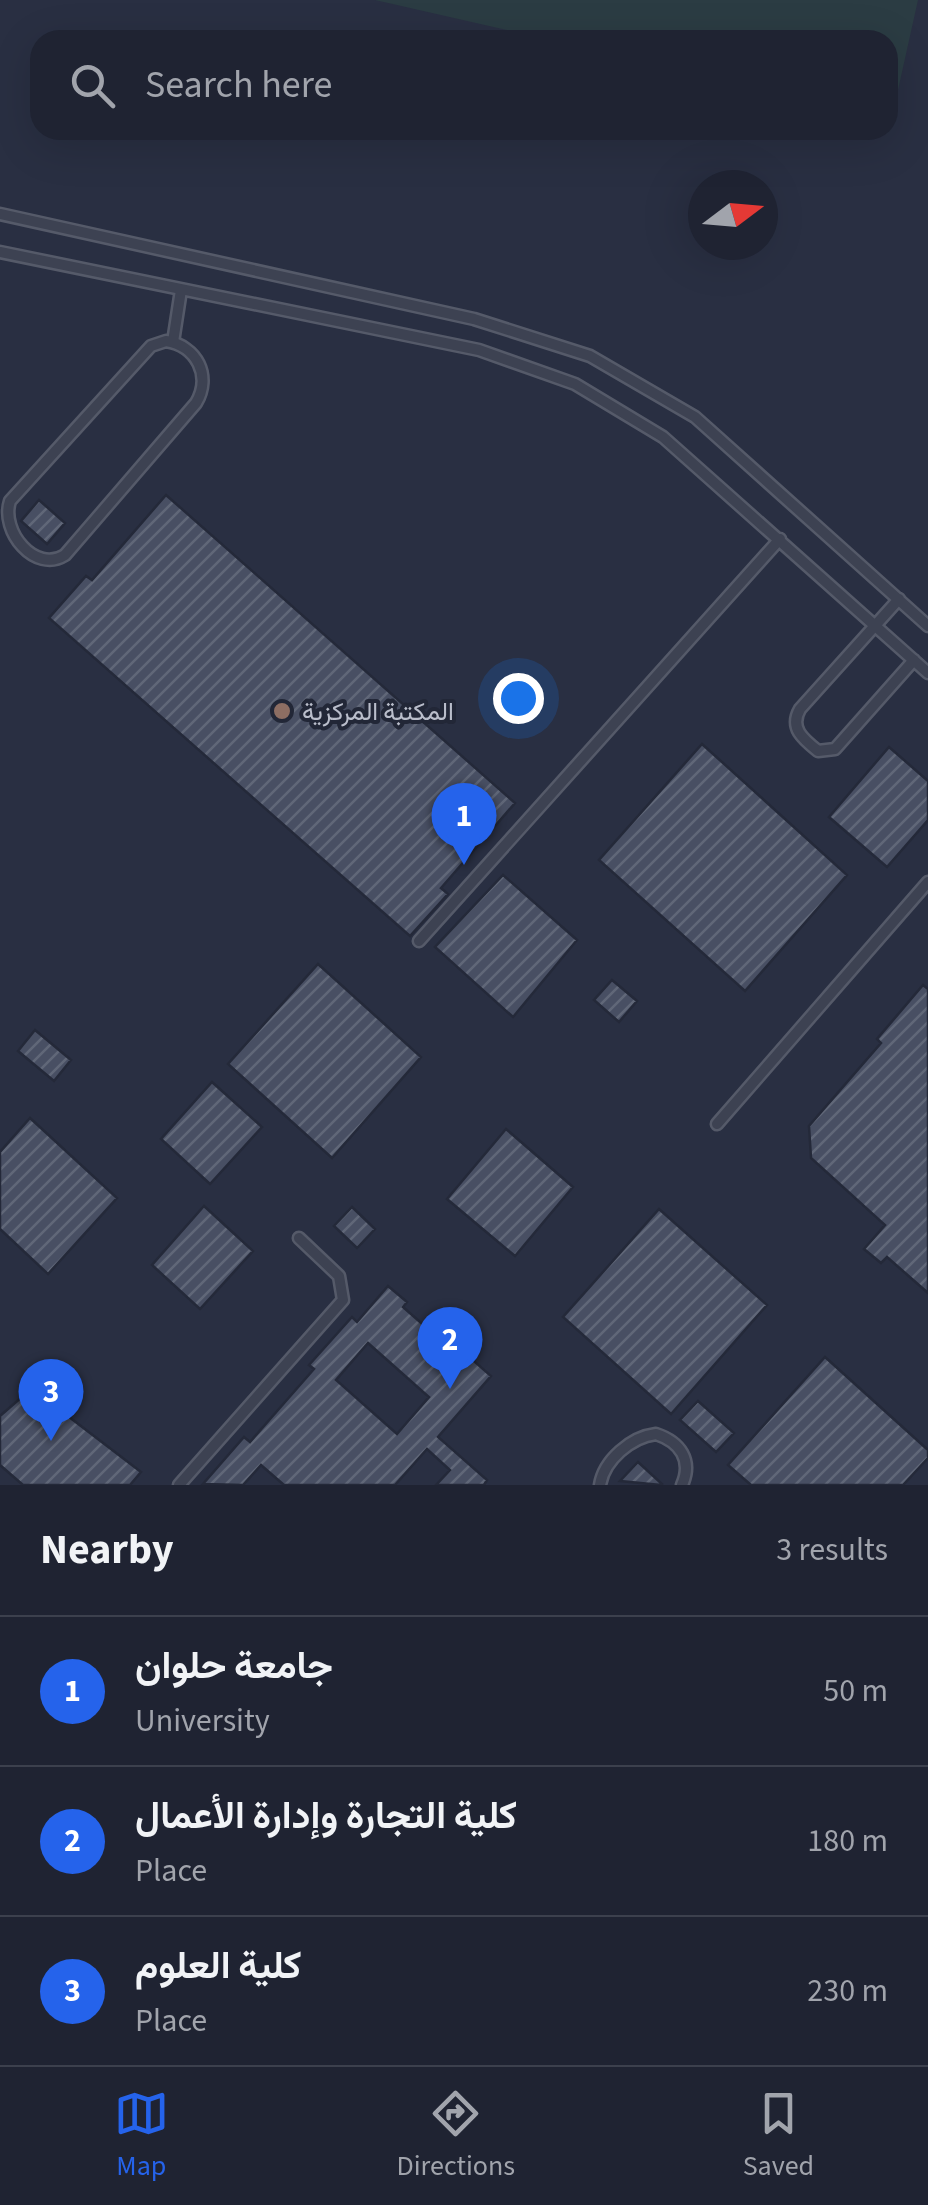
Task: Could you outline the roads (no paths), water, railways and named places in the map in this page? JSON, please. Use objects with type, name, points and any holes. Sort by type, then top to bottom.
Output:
[{"type":"lane","points":[[0,214],[474,319],[590,356],[695,417],[928,626]]},
{"type":"lane","points":[[0,252],[479,350],[576,384],[663,437],[928,673]]},
{"type":"lane","points":[[173,342],[181,290]]},
{"type":"lane","points":[[173,342],[200,364],[204,383],[196,402],[66,555],[48,562],[34,557],[8,531],[5,516],[10,501],[151,346],[173,342]]},
{"type":"lane","points":[[419,941],[780,538]]},
{"type":"lane","points":[[898,600],[800,710],[796,727],[802,738],[818,750],[835,749],[914,660]]},
{"type":"lane","points":[[717,1124],[928,882]]},
{"type":"lane","points":[[179,1485],[343,1300],[339,1276],[299,1238]]},
{"type":"lane","points":[[600,1485],[604,1472],[628,1444],[656,1434],[670,1439],[682,1450],[687,1465],[682,1485]]},
{"type":"place","name":"المكتبة المركزية","points":[[282,711]]},
{"type":"place","name":"جامعة حلوان","points":[[464,865]]},
{"type":"place","name":"كلية التجارة وإدارة الأعمال","points":[[450,1389]]},
{"type":"place","name":"كلية العلوم","points":[[51,1441]]}]
